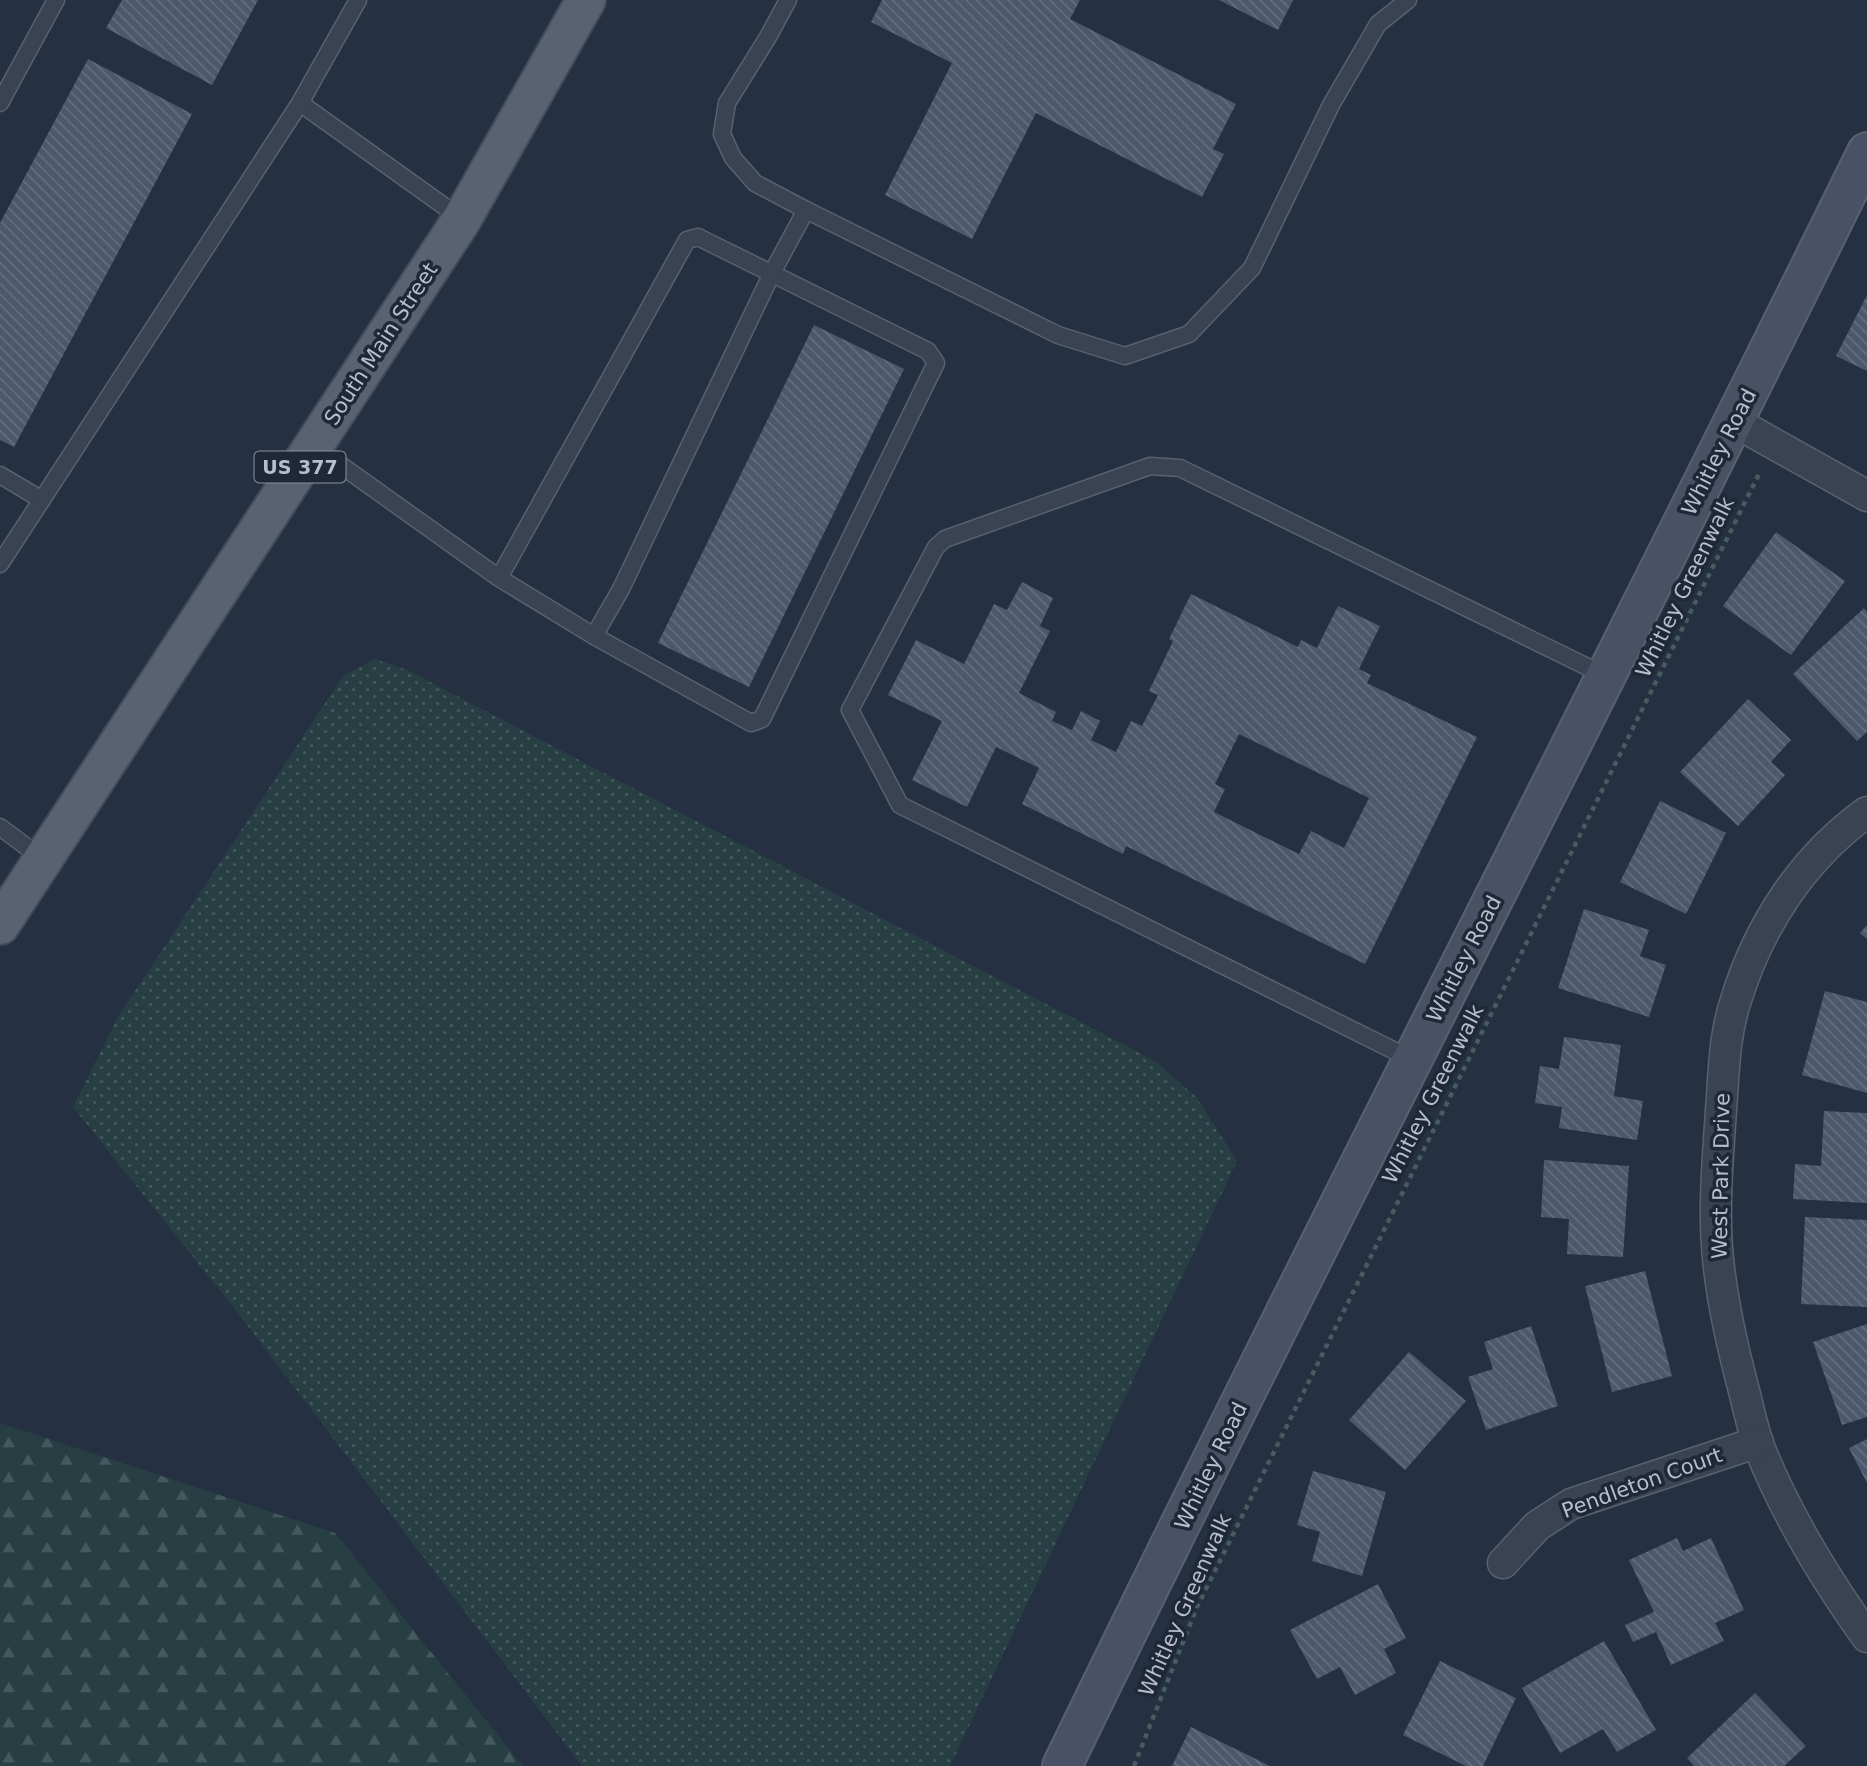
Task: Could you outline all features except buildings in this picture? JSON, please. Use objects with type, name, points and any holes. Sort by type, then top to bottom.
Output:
[{"type":"main road","name":"South Main Street","points":[[0,925],[462,219],[586,0]]},
{"type":"street","name":"Whitley Road","points":[[1062,1766],[1867,152]]},
{"type":"street","points":[[1734,422],[1867,496]]},
{"type":"street","name":"West Park Drive","points":[[1867,812],[1846,827],[1802,873],[1779,905],[1760,939],[1736,999],[1727,1035],[1717,1181],[1717,1256],[1729,1334],[1758,1442],[1794,1519],[1834,1591],[1867,1637]]},
{"type":"street","name":"Pendleton Court","points":[[1503,1563],[1537,1526],[1571,1504],[1758,1442]]},
{"type":"lane","points":[[0,103],[56,0]]},
{"type":"lane","points":[[0,564],[300,103],[358,0]]},
{"type":"lane","points":[[788,0],[727,103],[722,134],[733,158],[755,183],[1058,335],[1125,356],[1189,334],[1252,268],[1338,93],[1378,24],[1408,0]]},
{"type":"lane","points":[[300,103],[462,219]]},
{"type":"lane","points":[[594,636],[621,589],[772,273],[806,210]]},
{"type":"lane","points":[[314,446],[499,578],[594,636],[751,723],[762,719],[936,363],[928,351],[772,273],[698,237],[687,240],[499,578]]},
{"type":"lane","points":[[1413,1060],[901,805],[850,710],[936,547],[945,540],[1150,466],[1180,468],[1606,676]]},
{"type":"lane","points":[[0,475],[42,500]]},
{"type":"lane","points":[[0,827],[44,860]]},
{"type":"path","name":"Whitley Greenwalk","points":[[1134,1766],[1196,1606],[1774,443]]},
{"type":"green space","points":[[375,659],[407,670],[1155,1061],[1197,1098],[1237,1161],[950,1766],[582,1766],[238,1313],[73,1107],[118,1017],[343,676]]},
{"type":"green space","points":[[0,1423],[335,1533],[523,1766],[0,1766]]}]
